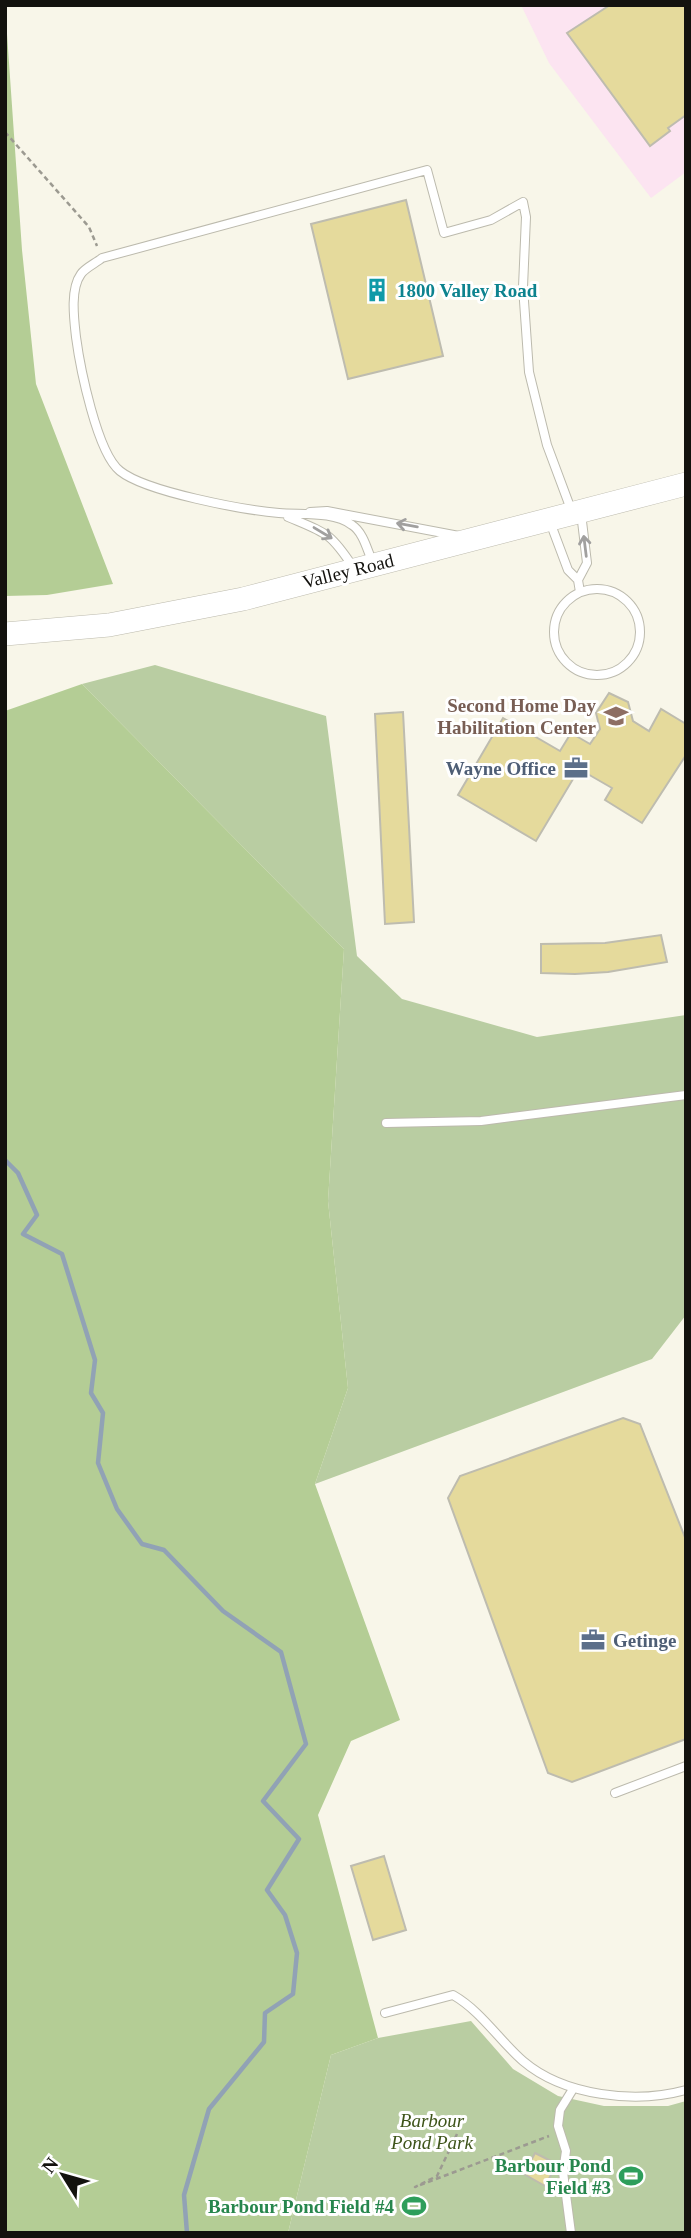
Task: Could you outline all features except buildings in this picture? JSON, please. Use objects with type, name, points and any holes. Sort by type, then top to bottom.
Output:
[{"type":"main road","name":"Valley Road","points":[[5,634],[86,628],[174,614],[243,599],[686,484]]},
{"type":"lane","points":[[363,566],[360,534],[346,521],[331,517],[243,509],[153,487],[119,471],[98,435],[82,373],[76,335],[75,289],[81,273],[102,258],[427,170],[444,233],[491,220],[523,202],[526,217],[523,287],[529,372],[547,445],[577,512],[587,563],[578,580]]},
{"type":"lane","points":[[279,513],[327,511],[474,540]]},
{"type":"lane","points":[[279,513],[326,533],[363,566]]},
{"type":"lane","points":[[549,519],[568,570],[578,580],[580,592]]},
{"type":"lane","points":[[580,592],[612,592],[627,603],[636,618],[639,627],[637,650],[616,672],[602,676],[585,673],[569,663],[556,646],[554,630],[557,616],[566,602],[580,592]]},
{"type":"lane","points":[[386,1123],[481,1121],[686,1095]]},
{"type":"lane","points":[[615,1793],[686,1766]]},
{"type":"lane","points":[[385,2013],[453,1995],[468,2003],[524,2062],[573,2089],[606,2095],[669,2095],[686,2090]]},
{"type":"lane","points":[[571,2233],[563,2172],[566,2151],[558,2126],[560,2110],[573,2089]]},
{"type":"path","points":[[5,132],[89,227],[102,258]]},
{"type":"path","points":[[457,2134],[437,2176],[415,2187],[552,2135]]},
{"type":"shaded area","points":[[521,5],[686,5],[686,172],[651,198],[549,63]]},
{"type":"green space","points":[[5,5],[22,250],[36,384],[113,584],[47,595],[5,596]]},
{"type":"green space","points":[[155,665],[326,716],[357,956],[402,999],[537,1037],[686,1015],[686,1315],[652,1359],[315,1484],[348,1388],[328,1201],[344,949],[82,684]]},
{"type":"green space","points":[[82,684],[344,949],[328,1201],[348,1388],[315,1484],[400,1720],[351,1741],[318,1815],[378,2038],[331,2055],[288,2233],[5,2233],[5,711]]},
{"type":"green space","name":"Barbour Pond Park","points":[[471,2021],[513,2069],[558,2096],[604,2106],[668,2106],[686,2101],[686,2233],[288,2233],[331,2055],[378,2038]]},
{"type":"waterway","points":[[5,1160],[18,1173],[37,1215],[23,1234],[62,1254],[95,1360],[91,1393],[103,1413],[98,1463],[117,1509],[142,1544],[164,1550],[223,1611],[281,1652],[306,1744],[263,1801],[299,1839],[267,1890],[285,1915],[297,1953],[293,1994],[265,2013],[264,2042],[209,2109],[184,2195],[187,2233]]},
{"type":"place","name":"1800 Valley Road","points":[[377,290]]},
{"type":"place","name":"Second Home Day Habilitation Center","points":[[616,716]]},
{"type":"place","name":"Wayne Office","points":[[576,768]]},
{"type":"place","name":"Getinge","points":[[593,1640]]},
{"type":"place","name":"Barbour Pond Field #3","points":[[631,2176]]},
{"type":"place","name":"Barbour Pond Field #4","points":[[414,2206]]}]
